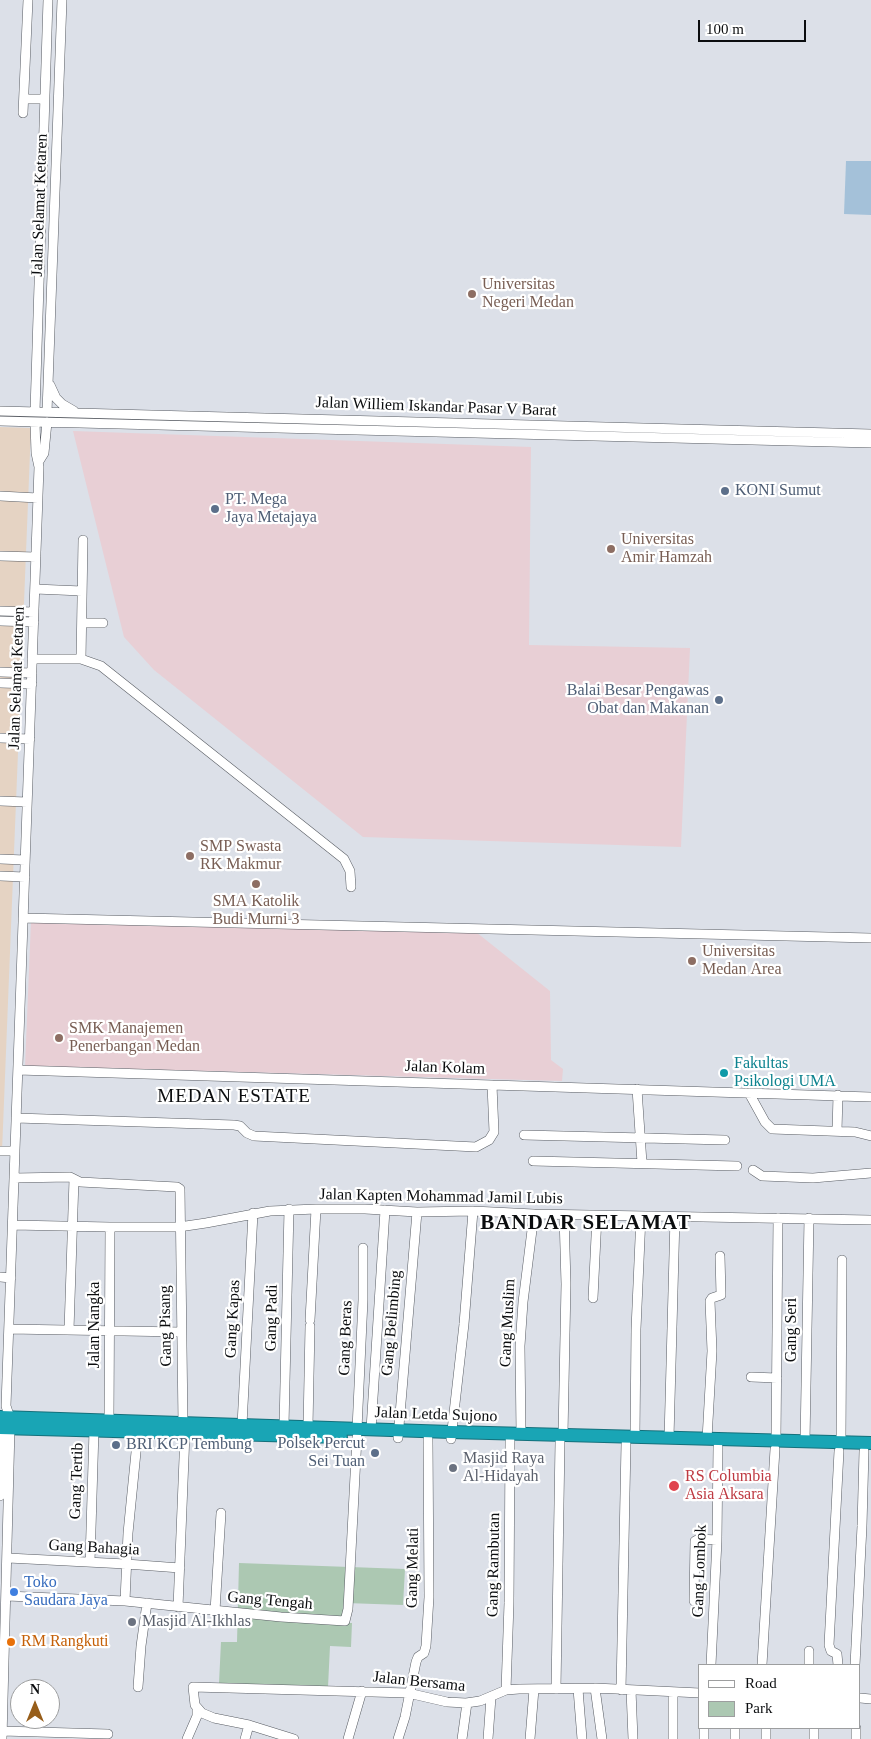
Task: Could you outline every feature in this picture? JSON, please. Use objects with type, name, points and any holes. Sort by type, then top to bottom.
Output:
[{"type":"highway","name":"Jalan Letda Sujono","points":[[4,1420],[94,1430],[138,1432],[184,1428],[284,1426],[357,1433],[371,1429],[428,1438],[451,1436]]},
{"type":"highway","name":"Jalan Letda Sujono","points":[[4,1420],[109,1422],[184,1428],[515,1438],[707,1439],[776,1445],[869,1449]]},
{"type":"highway","name":"Jalan Letda Sujono","points":[[630,1440],[718,1448],[805,1442],[840,1447]]},
{"type":"street","points":[[23,113],[28,0]]},
{"type":"street","name":"Jalan Selamat Ketaren","points":[[35,411],[48,0]]},
{"type":"street","name":"Jalan Selamat Ketaren","points":[[47,412],[62,0]]},
{"type":"street","points":[[46,60],[60,60]]},
{"type":"street","points":[[24,98],[45,99]]},
{"type":"street","points":[[39,281],[52,281]]},
{"type":"street","points":[[49,382],[56,398],[62,404],[77,412]]},
{"type":"street","name":"Jalan Williem Iskandar Pasar V Barat","points":[[0,410],[472,423],[758,436]]},
{"type":"street","points":[[231,417],[231,427]]},
{"type":"street","name":"Jalan Williem Iskandar Pasar V Barat","points":[[0,421],[472,433],[851,438],[871,434]]},
{"type":"street","points":[[406,421],[406,431]]},
{"type":"street","name":"Jalan Selamat Ketaren","points":[[4,1420],[4,1359],[9,1328],[11,1278],[38,498],[39,461],[36,453],[35,422]]},
{"type":"street","name":"Jalan Selamat Ketaren","points":[[39,461],[44,453],[47,422]]},
{"type":"street","points":[[472,423],[472,433]]},
{"type":"street","name":"Jalan Williem Iskandar Pasar V Barat","points":[[851,438],[871,443]]},
{"type":"street","points":[[0,496],[38,498]]},
{"type":"street","points":[[82,659],[83,540]]},
{"type":"street","points":[[0,556],[36,558]]},
{"type":"street","points":[[35,589],[82,591]]},
{"type":"street","points":[[0,610],[34,612]]},
{"type":"street","points":[[0,621],[34,622]]},
{"type":"street","points":[[82,623],[103,623]]},
{"type":"street","points":[[32,659],[82,659],[101,666],[344,859],[350,871],[352,887]]},
{"type":"street","points":[[0,672],[32,673]]},
{"type":"street","points":[[0,683],[32,684]]},
{"type":"street","points":[[0,738],[30,739]]},
{"type":"street","points":[[0,801],[28,802]]},
{"type":"street","points":[[0,859],[25,860]]},
{"type":"street","points":[[0,876],[25,877]]},
{"type":"street","points":[[23,918],[871,938]]},
{"type":"street","name":"Jalan Kolam","points":[[18,1070],[871,1097]]},
{"type":"street","points":[[16,1118],[234,1125],[240,1126],[254,1136],[476,1147],[489,1140],[494,1132],[492,1085]]},
{"type":"street","points":[[636,1089],[642,1163]]},
{"type":"street","points":[[750,1093],[765,1122],[772,1129],[837,1131],[862,1133],[871,1136]]},
{"type":"street","points":[[837,1131],[838,1095]]},
{"type":"street","points":[[524,1135],[725,1140]]},
{"type":"street","points":[[0,1151],[15,1152]]},
{"type":"street","points":[[533,1161],[737,1166]]},
{"type":"street","points":[[753,1170],[762,1176],[813,1178],[871,1174]]},
{"type":"street","points":[[14,1178],[68,1177],[74,1179],[69,1330]]},
{"type":"street","name":"Gang Pisang","points":[[74,1179],[80,1182],[179,1188],[181,1192],[179,1227],[184,1428],[178,1607]]},
{"type":"street","points":[[308,1427],[310,1323],[316,1209]]},
{"type":"street","name":"Jalan Kapten Mohammad Jamil Lubis","points":[[12,1225],[179,1227],[253,1213],[316,1209],[871,1220]]},
{"type":"street","name":"Gang Padi","points":[[284,1426],[290,1210]]},
{"type":"street","points":[[371,1429],[385,1210]]},
{"type":"street","points":[[451,1436],[464,1324],[473,1211]]},
{"type":"street","name":"Gang Belimbing","points":[[398,1434],[417,1212]]},
{"type":"street","name":"Gang Kapas","points":[[242,1426],[253,1213]]},
{"type":"street","name":"Gang Muslim","points":[[515,1438],[523,1302],[534,1214]]},
{"type":"street","points":[[556,1689],[556,1615],[566,1284],[564,1215]]},
{"type":"street","points":[[593,1298],[597,1216]]},
{"type":"street","points":[[621,1690],[630,1440],[641,1216]]},
{"type":"street","points":[[669,1438],[675,1217]]},
{"type":"street","points":[[762,1664],[776,1445],[778,1218]]},
{"type":"street","name":"Gang Seri","points":[[805,1442],[809,1218]]},
{"type":"street","name":"Jalan Nangka","points":[[109,1422],[110,1227]]},
{"type":"street","name":"Gang Beras","points":[[357,1433],[364,1248]]},
{"type":"street","points":[[707,1439],[712,1351],[710,1300],[721,1295],[720,1256]]},
{"type":"street","points":[[838,1664],[836,1654],[831,1651],[829,1645],[840,1447],[842,1260]]},
{"type":"street","points":[[0,1277],[11,1278]]},
{"type":"street","points":[[9,1328],[181,1332]]},
{"type":"street","points":[[751,1377],[777,1378]]},
{"type":"street","points":[[0,1496],[4,1420]]},
{"type":"street","points":[[4,1420],[8,1558],[7,1596],[3,1619],[2,1735],[108,1734]]},
{"type":"street","name":"Gang Tertib","points":[[90,1562],[94,1430]]},
{"type":"street","points":[[125,1601],[126,1564],[138,1432]]},
{"type":"street","name":"Gang Tengah","points":[[7,1596],[125,1601],[341,1622],[346,1620],[357,1433]]},
{"type":"street","name":"Gang Melati","points":[[398,1739],[416,1662],[418,1657],[424,1653],[426,1646],[429,1597],[428,1438]]},
{"type":"street","name":"Gang Rambutan","points":[[506,1690],[515,1438]]},
{"type":"street","name":"Gang Lombok","points":[[711,1664],[717,1540],[718,1448]]},
{"type":"street","points":[[855,1664],[861,1535],[869,1449]]},
{"type":"street","points":[[215,1611],[221,1513]]},
{"type":"street","points":[[694,1601],[696,1541],[699,1539],[717,1540]]},
{"type":"street","name":"Gang Bahagia","points":[[8,1558],[180,1568]]},
{"type":"street","points":[[138,1687],[147,1603]]},
{"type":"street","points":[[809,1651],[809,1664]]},
{"type":"street","name":"Jalan Bersama","points":[[197,1709],[194,1702],[193,1687],[410,1693],[447,1702],[467,1703],[506,1690],[595,1688],[698,1693]]},
{"type":"street","points":[[595,1688],[602,1739]]},
{"type":"street","points":[[530,1739],[534,1689]]},
{"type":"street","points":[[578,1689],[582,1739]]},
{"type":"street","points":[[631,1690],[632,1739]]},
{"type":"street","points":[[348,1739],[362,1691]]},
{"type":"street","points":[[673,1692],[673,1739]]},
{"type":"street","points":[[488,1739],[491,1696]]},
{"type":"street","points":[[462,1739],[467,1703]]},
{"type":"street","points":[[197,1709],[214,1718],[249,1725],[294,1739]]},
{"type":"street","points":[[187,1739],[197,1715],[197,1709]]},
{"type":"street","points":[[245,1739],[249,1725]]},
{"type":"shaded area","points":[[0,427],[31,428],[2,1152],[0,1152]]},
{"type":"shaded area","points":[[73,431],[531,447],[529,645],[690,648],[681,847],[363,837],[154,670],[124,637]]},
{"type":"shaded area","points":[[31,921],[476,932],[550,991],[551,1060],[563,1069],[562,1081],[25,1067]]},
{"type":"green space","points":[[239,1563],[405,1569],[403,1605],[346,1603],[346,1623],[352,1623],[351,1647],[330,1646],[328,1687],[219,1683],[221,1642],[237,1642]]},
{"type":"water","points":[[846,161],[871,161],[871,215],[844,214]]},
{"type":"place","name":"Universitas Negeri Medan","points":[[472,294]]},
{"type":"place","name":"KONI Sumut","points":[[725,491]]},
{"type":"place","name":"PT. Mega Jaya Metajaya","points":[[215,509]]},
{"type":"place","name":"Universitas Amir Hamzah","points":[[611,549]]},
{"type":"place","name":"Balai Besar Pengawas Obat dan Makanan","points":[[719,700]]},
{"type":"place","name":"SMP Swasta RK Makmur","points":[[190,856]]},
{"type":"place","name":"SMA Katolik Budi Murni 3","points":[[256,884]]},
{"type":"place","name":"Universitas Medan Area","points":[[692,961]]},
{"type":"place","name":"SMK Manajemen Penerbangan Medan","points":[[59,1038]]},
{"type":"place","name":"Fakultas Psikologi UMA","points":[[724,1073]]},
{"type":"place","name":"BRI KCP Tembung","points":[[116,1445]]},
{"type":"place","name":"Polsek Percut Sei Tuan","points":[[375,1453]]},
{"type":"place","name":"Masjid Raya Al-Hidayah","points":[[453,1468]]},
{"type":"place","name":"RS Columbia Asia Aksara","points":[[674,1486]]},
{"type":"place","name":"Toko Saudara Jaya","points":[[14,1592]]},
{"type":"place","name":"Masjid Al-Ikhlas","points":[[132,1622]]},
{"type":"place","name":"RM Rangkuti","points":[[11,1642]]},
{"type":"district","name":"MEDAN ESTATE","points":[[234,1097]]},
{"type":"district","name":"BANDAR SELAMAT","points":[[586,1224]]}]
